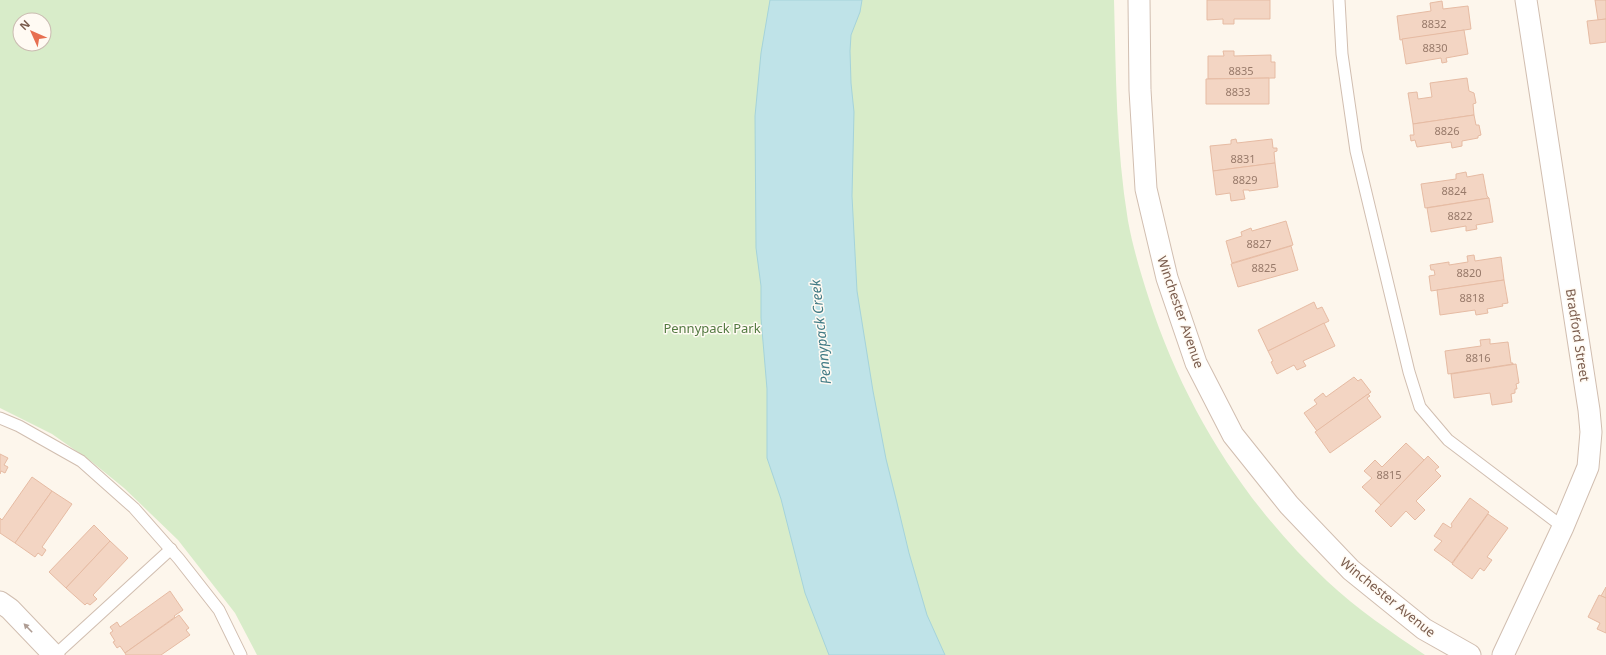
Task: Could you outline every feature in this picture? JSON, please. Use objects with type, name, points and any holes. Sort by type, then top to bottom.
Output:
[{"type":"street","name":"Winchester Avenue","points":[[1139,0],[1140,90],[1146,189],[1166,278],[1196,363],[1232,435],[1289,505],[1351,570],[1424,629],[1470,655]]},
{"type":"street","name":"Bradford Street","points":[[1503,655],[1563,527],[1588,467],[1590,432],[1589,410],[1526,0]]},
{"type":"street","points":[[0,602],[10,609],[55,655]]},
{"type":"lane","points":[[1339,0],[1342,54],[1356,151],[1409,372],[1420,407],[1448,440],[1563,527]]},
{"type":"lane","points":[[0,418],[19,426],[81,461],[134,508],[171,549],[219,610],[242,655]]},
{"type":"lane","points":[[55,655],[171,549]]},
{"type":"green space","name":"Pennypack Park","points":[[0,0],[1114,0],[1119,139],[1128,221],[1149,299],[1163,339],[1180,378],[1220,451],[1243,486],[1297,551],[1327,581],[1362,611],[1425,655],[257,655],[235,613],[178,540],[124,488],[92,462],[52,434],[0,408]]},
{"type":"water","name":"Pennypack Creek","points":[[770,0],[862,0],[860,12],[851,35],[850,51],[854,112],[852,196],[857,291],[873,391],[886,459],[909,553],[927,615],[945,655],[829,655],[805,593],[781,499],[767,458],[767,389],[761,318],[761,286],[756,248],[755,116],[761,53]]},
{"type":"building","points":[[1207,0],[1270,0],[1270,19],[1234,19],[1234,24],[1223,24],[1223,19],[1207,20]]},
{"type":"building","points":[[1595,0],[1606,0],[1606,19],[1598,20]]},
{"type":"building","points":[[1442,1],[1443,9],[1468,6],[1471,29],[1400,40],[1397,16],[1431,11],[1430,3]]},
{"type":"building","points":[[1606,19],[1606,42],[1590,44],[1587,21]]},
{"type":"building","points":[[1464,30],[1468,54],[1446,58],[1447,62],[1442,63],[1441,58],[1406,64],[1402,39]]},
{"type":"building","points":[[1223,51],[1234,51],[1234,56],[1271,55],[1271,62],[1275,62],[1275,78],[1208,79],[1208,56],[1224,56]]},
{"type":"building","points":[[1269,78],[1269,104],[1206,104],[1206,79]]},
{"type":"building","points":[[1467,78],[1469,91],[1474,93],[1476,103],[1473,104],[1474,115],[1413,124],[1408,93],[1417,92],[1418,99],[1432,97],[1430,83]]},
{"type":"building","points":[[1474,115],[1476,125],[1479,125],[1481,135],[1478,136],[1478,138],[1462,141],[1462,146],[1452,148],[1451,142],[1417,147],[1415,140],[1411,141],[1410,135],[1414,135],[1413,124]]},
{"type":"building","points":[[1236,139],[1237,143],[1272,139],[1273,148],[1277,148],[1277,151],[1274,152],[1275,163],[1213,171],[1210,146],[1231,144],[1231,140]]},
{"type":"building","points":[[1275,163],[1278,187],[1249,191],[1243,190],[1245,199],[1231,201],[1230,193],[1216,195],[1213,171]]},
{"type":"building","points":[[1466,172],[1467,177],[1483,174],[1487,196],[1489,198],[1425,208],[1421,184],[1456,179],[1456,174]]},
{"type":"building","points":[[1489,198],[1493,222],[1476,225],[1477,229],[1466,231],[1466,226],[1431,232],[1427,208]]},
{"type":"building","points":[[1286,221],[1293,245],[1232,263],[1226,241],[1242,236],[1241,232],[1251,228],[1252,231]]},
{"type":"building","points":[[1291,246],[1298,270],[1238,287],[1231,264]]},
{"type":"building","points":[[1474,255],[1475,261],[1501,257],[1504,280],[1431,291],[1429,276],[1435,275],[1434,270],[1431,270],[1430,265],[1449,262],[1449,265],[1468,262],[1467,256]]},
{"type":"building","points":[[1504,280],[1508,303],[1502,304],[1503,306],[1487,309],[1488,313],[1476,315],[1475,310],[1440,315],[1437,290]]},
{"type":"building","points":[[1314,302],[1317,309],[1322,307],[1329,321],[1268,351],[1258,330]]},
{"type":"building","points":[[1324,323],[1335,346],[1303,361],[1306,366],[1297,370],[1294,365],[1277,374],[1271,362],[1273,361],[1268,351]]},
{"type":"building","points":[[1490,339],[1490,344],[1508,342],[1511,363],[1513,364],[1448,374],[1445,351],[1481,346],[1480,340]]},
{"type":"building","points":[[1516,364],[1519,383],[1516,384],[1517,389],[1515,389],[1515,393],[1511,394],[1512,402],[1492,405],[1490,393],[1454,398],[1451,374]]},
{"type":"building","points":[[1354,377],[1358,381],[1361,379],[1371,392],[1317,431],[1304,413],[1317,404],[1314,400],[1323,393],[1326,397]]},
{"type":"building","points":[[1368,394],[1370,396],[1367,398],[1381,417],[1330,453],[1315,432]]},
{"type":"building","points":[[1406,443],[1424,460],[1381,505],[1362,487],[1372,478],[1364,471],[1375,460],[1382,467]]},
{"type":"building","points":[[0,454],[8,458],[4,465],[8,467],[5,473],[1,471],[0,474]]},
{"type":"building","points":[[1428,456],[1439,467],[1435,470],[1441,476],[1416,501],[1425,510],[1415,520],[1406,511],[1391,527],[1375,511]]},
{"type":"building","points":[[32,477],[52,491],[15,543],[0,533],[0,518],[2,520]]},
{"type":"building","points":[[52,491],[72,504],[42,547],[46,550],[42,556],[38,553],[35,557],[15,543]]},
{"type":"building","points":[[1470,498],[1489,512],[1452,563],[1434,550],[1442,541],[1434,536],[1443,523],[1451,528],[1451,524]]},
{"type":"building","points":[[1488,514],[1508,528],[1487,557],[1492,560],[1484,571],[1480,568],[1472,579],[1452,564]]},
{"type":"building","points":[[94,525],[110,541],[66,588],[49,572]]},
{"type":"building","points":[[110,541],[128,558],[93,595],[97,599],[90,605],[87,603],[85,605],[66,588]]},
{"type":"building","points":[[1606,587],[1606,598],[1601,596]]},
{"type":"building","points":[[170,591],[183,610],[125,653],[120,646],[117,648],[110,633],[113,631],[110,627],[117,622],[120,627]]},
{"type":"building","points":[[1599,595],[1606,598],[1606,633],[1597,629],[1600,623],[1588,617]]},
{"type":"building","points":[[179,615],[189,628],[186,630],[190,635],[161,655],[126,655],[125,653]]}]
